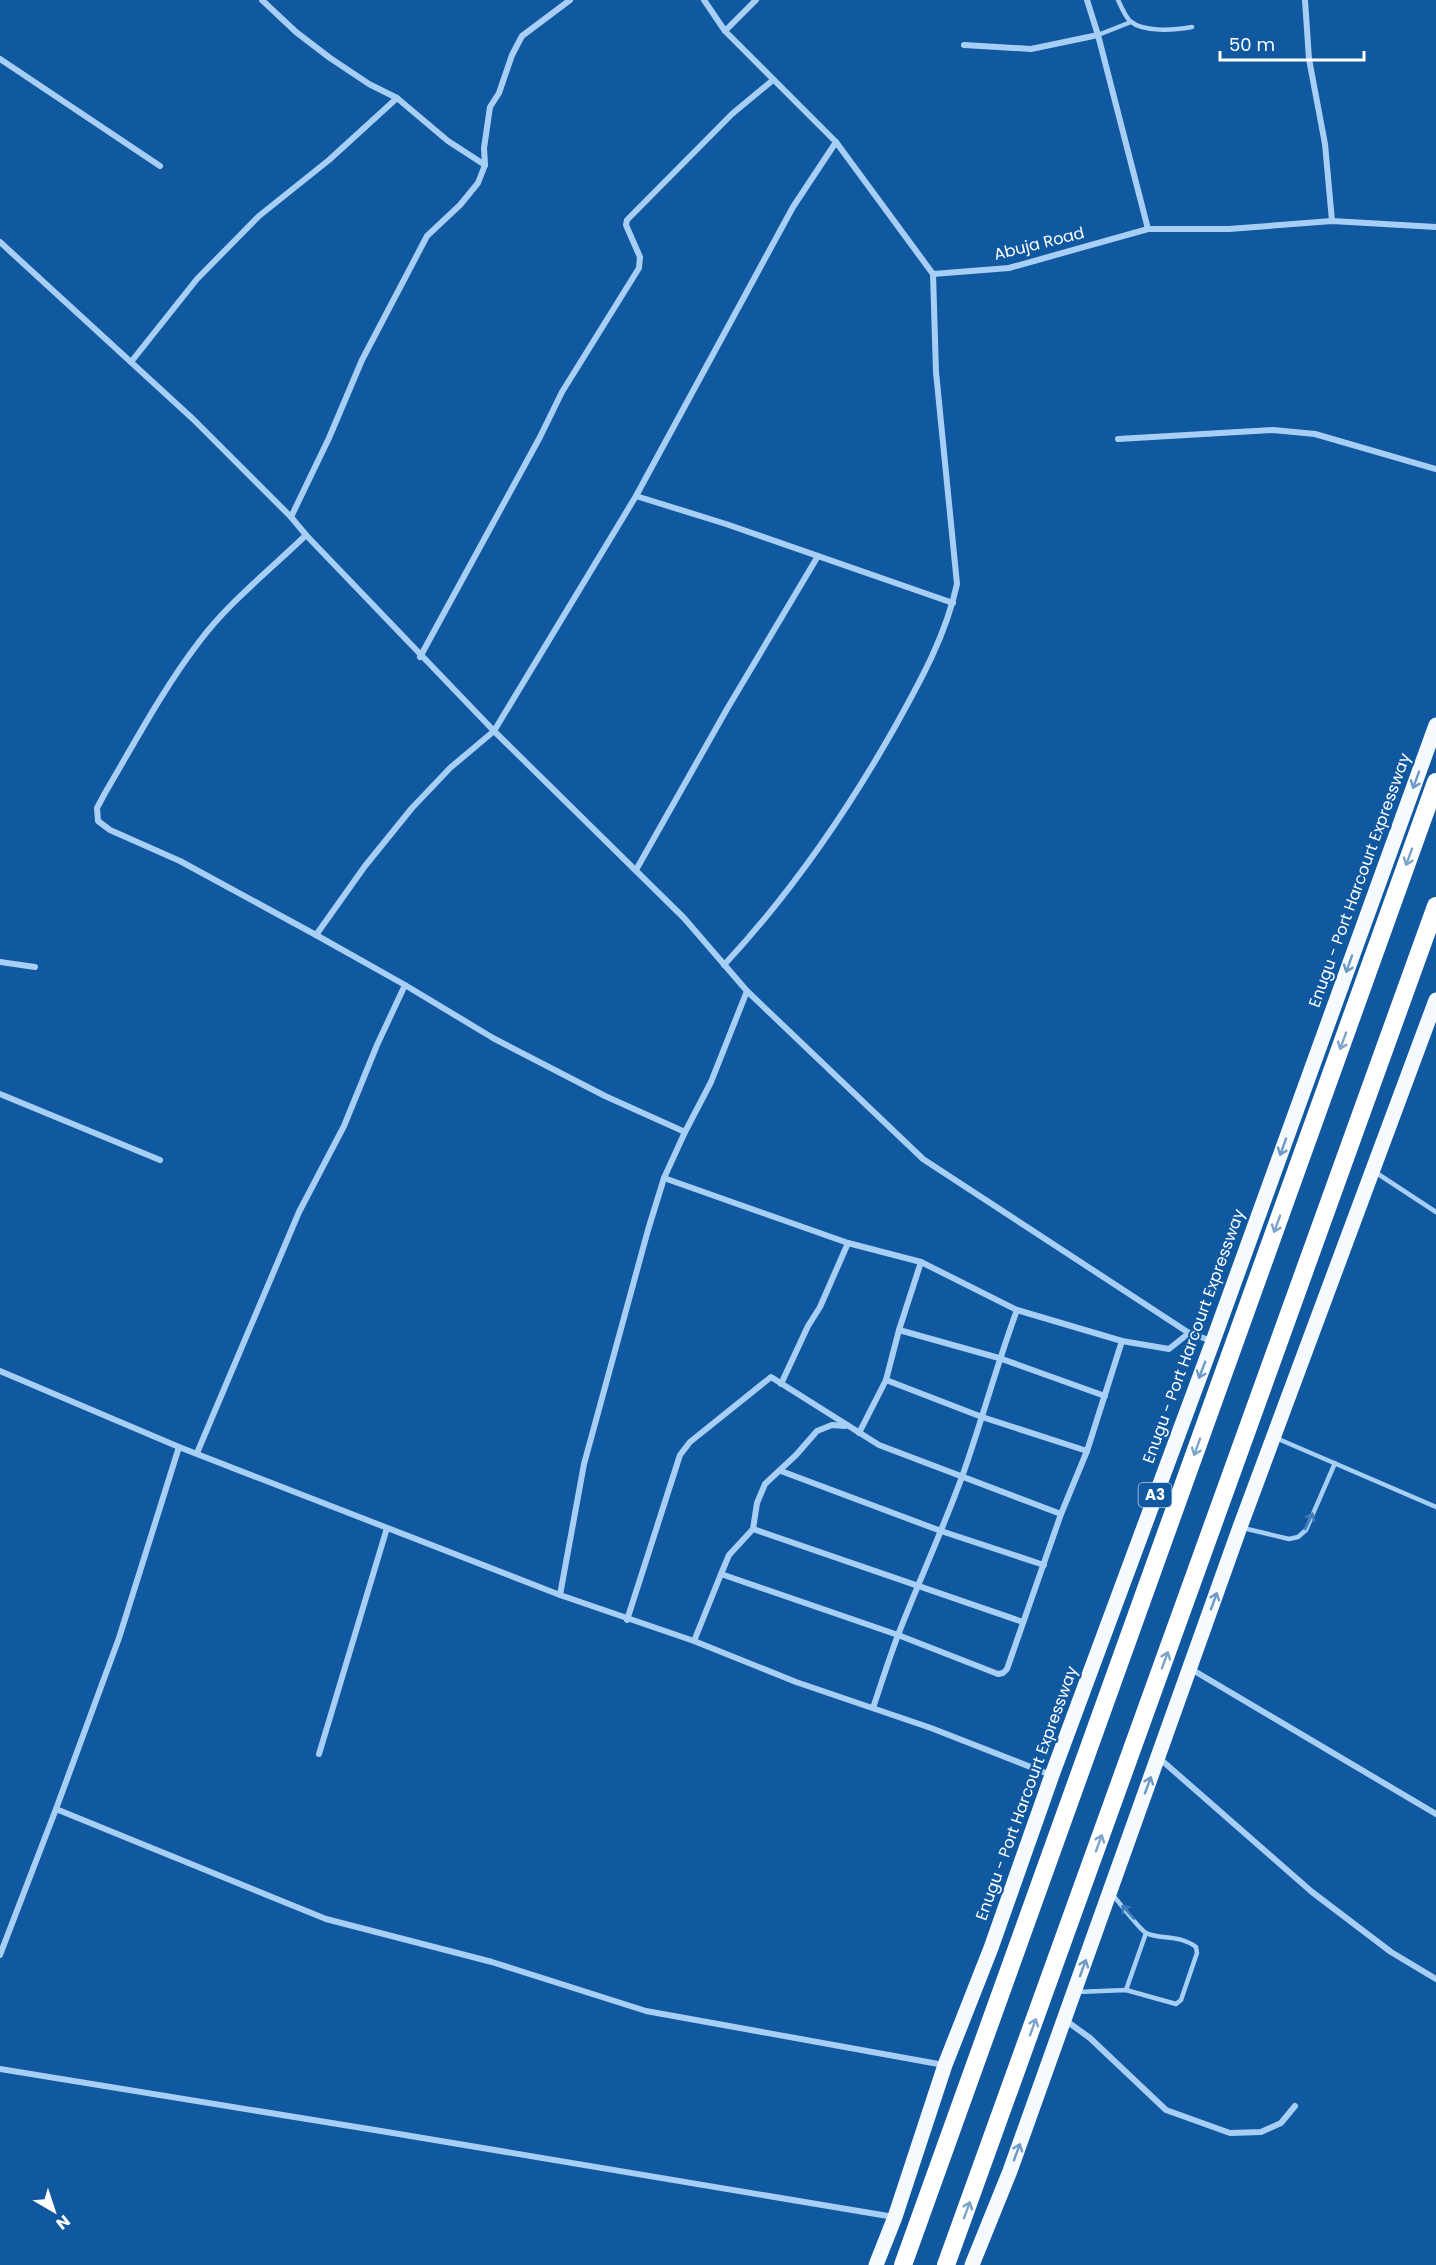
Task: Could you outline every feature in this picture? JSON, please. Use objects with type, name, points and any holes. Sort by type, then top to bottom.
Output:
[{"type":"highway","name":"A3","points":[[903,2265],[1436,782]]},
{"type":"highway","points":[[946,2265],[1436,906]]},
{"type":"main road","name":"Enugu - Port Harcourt Expressway","points":[[876,2265],[895,2217],[945,2066],[991,1948],[1052,1775],[1213,1341],[1436,725]]},
{"type":"main road","points":[[972,2265],[1010,2171],[1240,1527],[1436,1000]]},
{"type":"street","points":[[262,0],[296,32],[330,58],[369,84],[397,98],[448,141],[485,165]]},
{"type":"street","points":[[291,517],[329,438],[362,360],[427,236],[460,205],[478,183],[485,165],[484,148],[490,107],[499,93],[512,55],[522,36],[570,0]]},
{"type":"street","points":[[704,0],[725,31],[836,142],[933,274],[936,372],[957,584],[953,603],[940,638],[916,688],[860,788],[773,909],[724,965]]},
{"type":"street","points":[[725,31],[756,0]]},
{"type":"street","points":[[1087,0],[1148,229]]},
{"type":"street","points":[[1305,0],[1309,59],[1325,144],[1332,221]]},
{"type":"street","points":[[964,45],[1031,49],[1098,35]]},
{"type":"street","points":[[0,59],[160,166]]},
{"type":"street","points":[[420,657],[540,437],[562,392],[639,268],[640,257],[626,225],[627,220],[732,114],[773,80]]},
{"type":"street","points":[[131,362],[197,279],[259,216],[329,160],[397,98]]},
{"type":"street","points":[[316,935],[365,866],[412,808],[450,768],[494,731],[636,496],[793,207],[836,142]]},
{"type":"street","name":"Abuja Road","points":[[933,274],[1009,268],[1148,229],[1229,230],[1332,221],[1436,227]]},
{"type":"street","points":[[0,242],[193,419],[291,517],[420,657],[684,918],[747,991],[922,1159],[1189,1333],[1213,1341]]},
{"type":"street","points":[[1118,439],[1274,430],[1315,434],[1436,469]]},
{"type":"street","points":[[636,496],[953,603]]},
{"type":"street","points":[[306,535],[239,598],[200,640],[158,702],[97,808],[99,821],[110,830],[180,861],[316,935],[494,1038],[605,1096],[685,1132]]},
{"type":"street","points":[[636,870],[727,709],[818,556]]},
{"type":"street","points":[[0,962],[35,967]]},
{"type":"street","points":[[197,1453],[299,1212],[344,1126],[377,1045],[405,985]]},
{"type":"street","points":[[560,1595],[584,1464],[664,1178],[711,1082],[747,991]]},
{"type":"street","points":[[0,1094],[160,1160]]},
{"type":"street","points":[[664,1178],[848,1243],[921,1262],[1017,1310],[1122,1341],[1169,1349],[1189,1333]]},
{"type":"street","points":[[781,1384],[808,1326],[820,1307],[848,1243]]},
{"type":"street","points":[[859,1433],[886,1380],[921,1262]]},
{"type":"street","points":[[873,1708],[898,1635],[962,1476],[999,1358],[1017,1310]]},
{"type":"street","points":[[899,1330],[999,1358],[1105,1396]]},
{"type":"street","points":[[721,1574],[898,1635],[998,1674],[1003,1673],[1061,1514],[1087,1451],[1122,1341]]},
{"type":"street","points":[[0,1371],[179,1447],[560,1595],[627,1620],[694,1641],[796,1682],[931,1728],[1052,1775]]},
{"type":"street","points":[[627,1620],[680,1455],[690,1442],[768,1379],[774,1378],[879,1445],[1061,1514]]},
{"type":"street","points":[[886,1380],[982,1417],[1087,1451]]},
{"type":"street","points":[[694,1641],[729,1555],[753,1529],[757,1503],[765,1484],[781,1471],[816,1431],[832,1425],[846,1426]]},
{"type":"street","points":[[0,1955],[119,1638],[179,1447]]},
{"type":"street","points":[[781,1471],[941,1531],[1044,1565]]},
{"type":"street","points":[[318,1754],[387,1528]]},
{"type":"street","points":[[753,1529],[1023,1622]]},
{"type":"street","points":[[1190,1669],[1436,1814]]},
{"type":"street","points":[[1158,1758],[1311,1892],[1391,1952],[1436,1979]]},
{"type":"street","points":[[56,1809],[326,1919],[492,1962],[646,2011],[945,2066]]},
{"type":"street","points":[[1064,2020],[1090,2038],[1166,2110],[1230,2133],[1261,2132],[1281,2123],[1295,2106]]},
{"type":"street","points":[[0,2069],[895,2217]]},
{"type":"lane","points":[[1118,0],[1131,21],[1144,27],[1169,31],[1192,27]]},
{"type":"lane","points":[[1098,35],[1131,21]]},
{"type":"lane","points":[[1372,1171],[1436,1212]]},
{"type":"lane","points":[[1274,1437],[1436,1507]]},
{"type":"lane","points":[[1240,1527],[1289,1539],[1298,1537],[1306,1530],[1335,1462]]},
{"type":"lane","points":[[1074,1992],[1126,1990],[1176,2004],[1181,2000],[1197,1953],[1196,1947],[1176,1938],[1146,1933],[1110,1892]]},
{"type":"lane","points":[[1126,1990],[1146,1933]]}]
